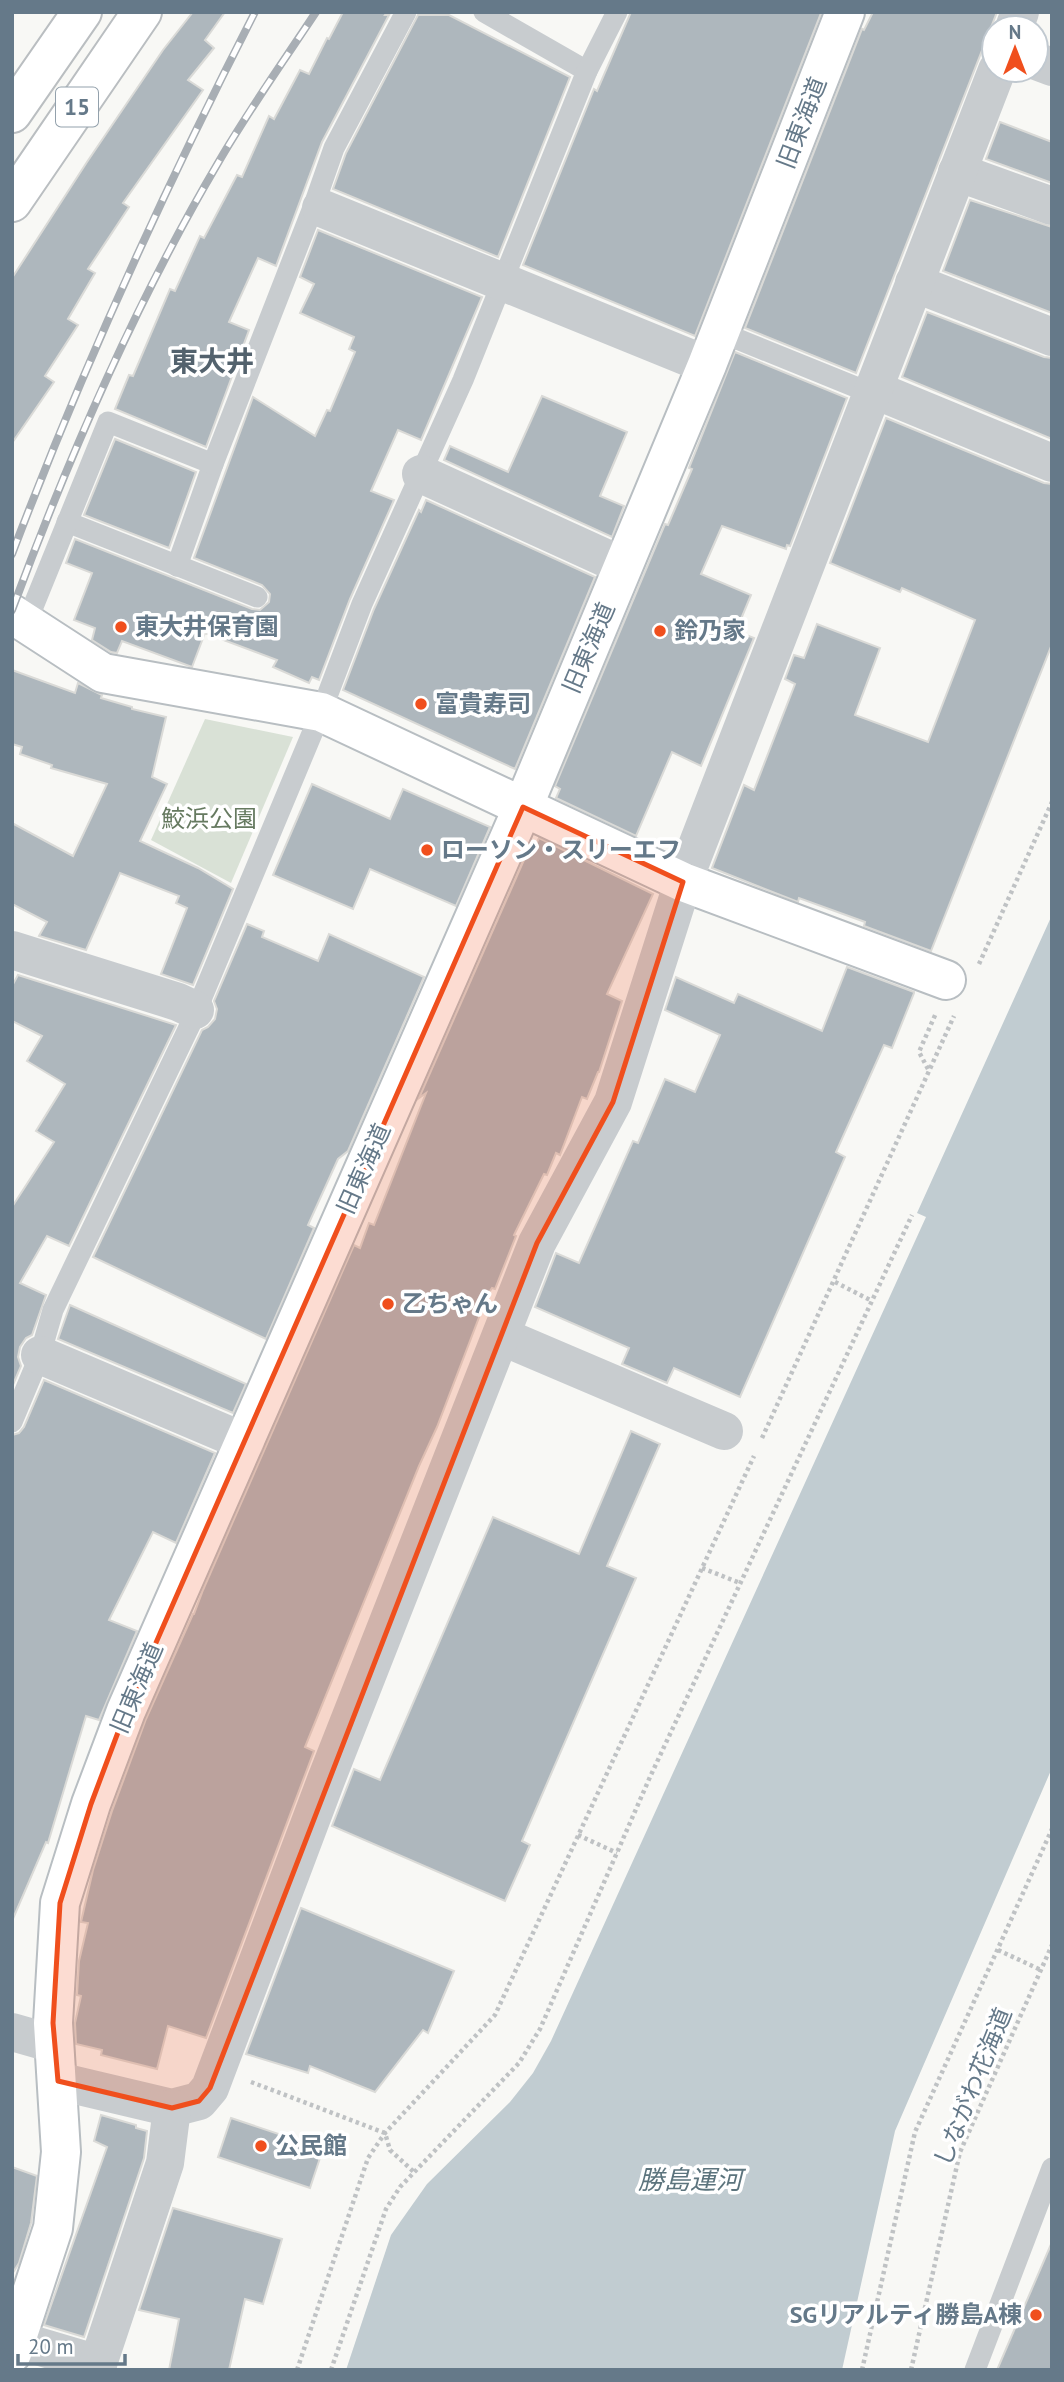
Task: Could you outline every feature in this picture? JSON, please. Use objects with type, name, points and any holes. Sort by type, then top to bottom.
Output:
[{"type":"main road","name":"15","points":[[12,113],[82,12]]},
{"type":"main road","name":"15","points":[[12,202],[142,12]]},
{"type":"main road","name":"旧東海道","points":[[15,2346],[54,2228],[61,2152],[54,2044],[54,1987],[60,1903],[91,1804],[126,1711],[523,807],[714,349],[845,12]]},
{"type":"main road","points":[[19,619],[103,673],[321,712],[683,882],[960,987]]},
{"type":"street","points":[[58,2081],[172,2108],[199,2101],[210,2088],[326,1780],[537,1243],[613,1102],[683,882],[992,84]]},
{"type":"street","points":[[957,172],[1052,206]]},
{"type":"street","points":[[317,207],[502,282],[714,349]]},
{"type":"street","points":[[914,284],[1052,337]]},
{"type":"street","points":[[874,392],[1052,463]]},
{"type":"street","points":[[421,474],[623,566]]},
{"type":"street","points":[[14,954],[178,1002],[195,1010]]},
{"type":"street","points":[[501,1336],[724,1431]]},
{"type":"street","points":[[40,1355],[244,1442]]},
{"type":"street","points":[[12,2032],[54,2044]]},
{"type":"street","points":[[15,2346],[97,2367],[165,2163],[172,2108]]},
{"type":"lane","points":[[177,566],[213,464],[317,207],[334,148],[406,12]]},
{"type":"lane","points":[[484,12],[587,71]]},
{"type":"lane","points":[[12,1422],[40,1355],[53,1310],[195,1010],[321,712],[362,604],[463,380],[587,71],[617,12]]},
{"type":"lane","points":[[714,349],[874,392]]},
{"type":"lane","points":[[19,619],[67,522],[107,422],[213,464]]},
{"type":"lane","points":[[67,522],[257,597]]},
{"type":"lane","points":[[975,2370],[1052,2168]]},
{"type":"path","points":[[297,2370],[368,2158],[385,2133],[495,2015],[835,1282],[929,1070],[960,987],[1052,802]]},
{"type":"path","points":[[929,1070],[919,1052],[941,1002],[960,987]]},
{"type":"path","points":[[331,2370],[386,2209],[400,2187],[519,2063],[540,2029],[740,1583],[912,1215]]},
{"type":"path","points":[[835,1282],[872,1301]]},
{"type":"path","points":[[702,1568],[740,1583]]},
{"type":"path","points":[[862,2370],[915,2132],[1052,1829]]},
{"type":"path","points":[[578,1835],[617,1853]]},
{"type":"path","name":"しながわ花海道","points":[[911,2370],[960,2152],[1052,1945]]},
{"type":"path","points":[[998,1950],[1041,1970]]},
{"type":"path","points":[[217,2069],[385,2133]]},
{"type":"path","points":[[385,2133],[390,2150],[414,2173]]},
{"type":"highlighted area","points":[[523,807],[683,882],[613,1102],[537,1243],[210,2088],[199,2101],[172,2108],[58,2081],[53,2023],[60,1903],[91,1804],[126,1711]]},
{"type":"green space","name":"鮫浜公園","points":[[205,719],[293,737],[231,883],[151,840]]},
{"type":"water","name":"勝島運河","points":[[1052,915],[1052,1768],[895,2131],[842,2370],[346,2370],[391,2235],[427,2184],[510,2102],[533,2073],[551,2041],[926,1217],[917,1213]]},
{"type":"building","points":[[193,12],[225,12],[205,40],[214,48],[188,80],[203,90],[123,203],[129,207],[88,269],[95,273],[68,319],[78,325],[45,376],[54,382],[12,443],[12,278],[163,50]]},
{"type":"building","points":[[343,12],[387,12],[385,15],[389,15],[322,142],[276,266],[258,258],[229,322],[249,330],[206,447],[115,409],[129,375],[133,376],[170,289],[175,291],[200,236],[204,238],[237,175],[242,177],[269,116],[274,119],[300,70],[309,74]]},
{"type":"building","points":[[631,12],[821,13],[695,336],[523,265],[594,89],[597,91]]},
{"type":"building","points":[[873,12],[997,12],[980,14],[980,56],[856,373],[745,328],[862,29],[864,30]]},
{"type":"building","points":[[418,15],[449,15],[570,77],[498,257],[333,189],[346,153]]},
{"type":"building","points":[[1000,122],[1052,142],[1052,183],[986,159]]},
{"type":"building","points":[[970,200],[1052,227],[1052,313],[943,271]]},
{"type":"building","points":[[318,230],[482,297],[421,440],[398,430],[371,491],[394,500],[350,599],[319,680],[312,677],[309,683],[273,667],[277,660],[205,633],[192,667],[122,641],[117,653],[111,652],[92,640],[95,628],[74,620],[92,573],[66,563],[75,539],[252,609],[260,610],[269,602],[270,594],[262,585],[194,558],[253,397],[315,436],[327,410],[330,411],[355,352],[349,349],[354,337],[300,313],[314,284],[300,277]]},
{"type":"building","points":[[927,312],[1052,358],[1052,439],[902,377]]},
{"type":"building","points":[[735,352],[847,398],[790,546],[787,545],[786,549],[722,526],[701,574],[751,595],[736,631],[754,638],[701,766],[672,752],[636,836],[556,798],[560,789],[555,786],[665,524],[668,525],[692,469],[689,468]]},
{"type":"building","points":[[542,396],[627,432],[600,496],[624,506],[612,537],[444,460],[450,446],[508,472]]},
{"type":"building","points":[[886,418],[1052,484],[1052,644],[931,951],[864,926],[865,922],[799,898],[798,902],[712,868],[744,785],[754,790],[795,684],[785,679],[794,655],[804,658],[817,624],[880,648],[855,715],[928,742],[975,620],[902,588],[900,592],[830,563]]},
{"type":"building","points":[[115,439],[196,472],[169,548],[84,515]]},
{"type":"building","points":[[426,500],[595,577],[515,769],[343,690],[374,609]]},
{"type":"building","points":[[12,670],[75,693],[78,683],[102,695],[101,698],[166,717],[152,777],[167,784],[140,841],[198,868],[233,889],[193,985],[161,974],[187,908],[176,903],[179,896],[120,873],[86,950],[39,936],[47,922],[12,904],[12,823],[73,856],[107,784],[51,768],[52,765],[20,754],[22,747],[12,744]]},
{"type":"building","points":[[312,784],[390,819],[403,789],[490,827],[456,906],[370,869],[353,909],[273,875]]},
{"type":"building","points":[[539,838],[653,894],[607,994],[622,1001],[599,1072],[587,1099],[582,1097],[560,1155],[556,1153],[514,1235],[516,1236],[495,1289],[492,1288],[488,1294],[437,1427],[305,1747],[314,1751],[206,2038],[168,2026],[157,2069],[101,2055],[102,2050],[76,2044],[75,2023],[81,1996],[77,1995],[79,1961],[88,1923],[81,1922],[93,1870],[112,1811],[146,1719],[354,1245],[360,1248],[369,1223],[374,1225],[426,1093],[419,1098],[531,844],[536,844]]},
{"type":"building","points":[[247,924],[264,931],[262,937],[318,961],[329,934],[424,977],[348,1151],[338,1159],[308,1225],[314,1228],[266,1339],[93,1257],[202,1030],[215,1019],[217,1009],[214,1001]]},
{"type":"building","points":[[847,967],[914,993],[892,1048],[884,1045],[836,1152],[845,1157],[740,1397],[674,1368],[667,1383],[622,1364],[629,1348],[535,1307],[556,1253],[579,1263],[633,1141],[638,1143],[665,1079],[695,1092],[720,1035],[665,1010],[676,977],[734,1003],[738,994],[822,1031]]},
{"type":"building","points":[[18,975],[176,1025],[69,1246],[47,1236],[20,1283],[46,1295],[32,1335],[26,1338],[20,1347],[18,1357],[21,1366],[12,1387],[12,1207],[54,1142],[36,1131],[65,1084],[27,1061],[42,1036],[12,1021],[12,986]]},
{"type":"building","points":[[70,1305],[246,1384],[233,1413],[58,1339]]},
{"type":"building","points":[[44,1380],[215,1453],[176,1543],[153,1532],[109,1620],[137,1631],[99,1720],[86,1716],[48,1843],[46,1842],[12,1921],[12,1435],[19,1433],[24,1427]]},
{"type":"building","points":[[631,1431],[660,1444],[607,1566],[636,1578],[522,1841],[530,1845],[505,1901],[332,1826],[354,1769],[380,1780],[493,1517],[579,1554]]},
{"type":"building","points":[[301,1908],[454,1971],[428,2033],[423,2030],[375,2092],[310,2066],[308,2073],[246,2054]]},
{"type":"building","points":[[101,2115],[147,2131],[144,2158],[84,2337],[44,2325],[107,2147],[94,2141]]},
{"type":"building","points":[[231,2118],[323,2149],[310,2188],[218,2157]]},
{"type":"building","points":[[12,2167],[37,2176],[31,2223],[19,2263],[12,2274]]},
{"type":"building","points":[[173,2208],[282,2239],[263,2304],[245,2299],[229,2370],[169,2370],[179,2319],[139,2310]]},
{"type":"building","name":"SGリアルティ勝島A棟","points":[[1052,2242],[1052,2370],[997,2370]]},
{"type":"railway","points":[[12,554],[67,416],[126,280],[255,12]]},
{"type":"railway","points":[[12,610],[80,438],[131,326],[229,144],[316,12]]},
{"type":"place","name":"東大井保育園","points":[[121,627]]},
{"type":"place","name":"鈴乃家","points":[[660,631]]},
{"type":"place","name":"富貴寿司","points":[[421,704]]},
{"type":"place","name":"ローソン・スリーエフ","points":[[427,850]]},
{"type":"place","name":"乙ちゃん","points":[[388,1304]]},
{"type":"place","name":"公民館","points":[[261,2146]]},
{"type":"place","name":"SGリアルティ勝島A棟","points":[[1036,2315]]},
{"type":"district","name":"東大井","points":[[212,361]]}]
